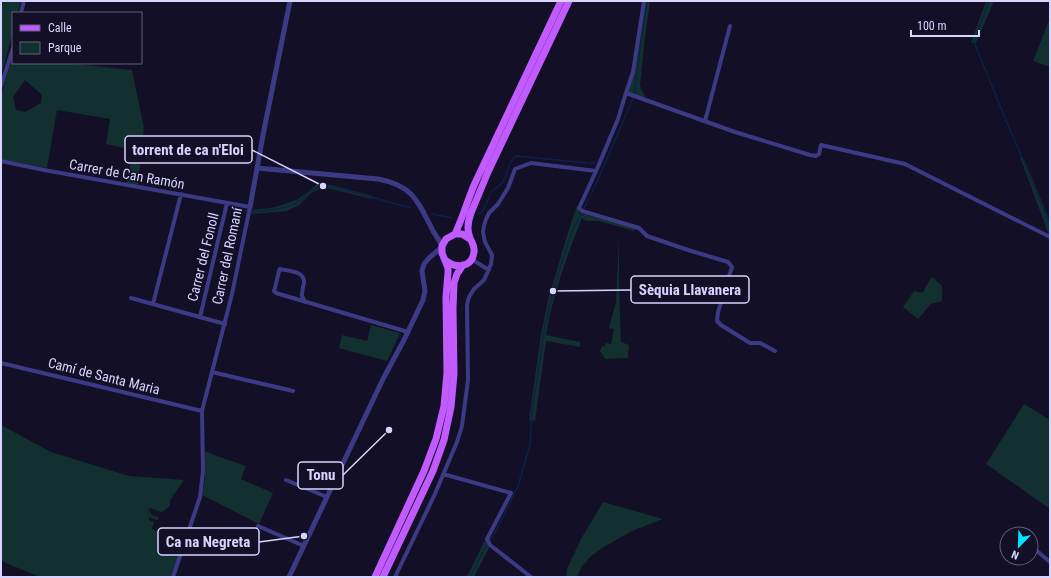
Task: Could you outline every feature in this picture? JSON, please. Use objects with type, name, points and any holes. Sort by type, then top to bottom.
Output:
[{"type":"main road","points":[[375,577],[424,471],[436,439],[444,406],[447,374],[446,297],[448,268],[442,253],[442,247],[444,241],[451,235],[461,220],[472,188],[560,1]]},
{"type":"main road","points":[[444,259],[452,265],[459,266],[467,264],[474,254],[474,248],[470,239],[468,225],[477,197],[569,1]]},
{"type":"main road","points":[[451,235],[462,234],[470,239]]},
{"type":"main road","points":[[384,577],[432,471],[446,429],[451,407],[454,374],[454,283],[456,274],[463,265]]},
{"type":"street","points":[[22,12],[24,1]]},
{"type":"street","name":"Carrer del Romaní","points":[[173,577],[200,497],[203,471],[202,411],[232,294],[290,1]]},
{"type":"street","points":[[644,1],[633,72],[618,119],[579,208],[582,211],[639,228],[647,236],[728,262],[732,266],[718,312],[717,321],[750,343],[760,342],[775,351]]},
{"type":"street","points":[[705,121],[730,26]]},
{"type":"street","points":[[1,86],[12,51]]},
{"type":"street","points":[[626,94],[735,132],[810,155],[816,156],[819,154],[822,145],[904,164],[1050,237]]},
{"type":"street","name":"Carrer de Can Ramón","points":[[1,161],[250,207]]},
{"type":"street","points":[[395,577],[431,502],[457,442],[464,412],[467,386],[467,305],[474,289],[484,280],[492,260],[492,255],[485,242],[484,232],[484,226],[489,214],[498,204],[508,188],[515,169],[531,163],[596,171]]},
{"type":"street","points":[[257,168],[378,179],[394,183],[403,187],[409,192],[419,204],[442,247],[426,261],[422,275],[425,287],[424,296],[289,577]]},
{"type":"street","points":[[153,304],[181,194]]},
{"type":"street","name":"Carrer del Fonoll","points":[[200,317],[227,203]]},
{"type":"street","points":[[434,233],[441,236],[451,235]]},
{"type":"street","points":[[432,256],[444,259]]},
{"type":"street","points":[[471,259],[489,270]]},
{"type":"street","points":[[305,302],[302,296],[304,276],[280,269],[274,291],[276,293],[305,302],[408,332]]},
{"type":"street","points":[[131,298],[225,324]]},
{"type":"street","name":"Camí de Santa Maria","points":[[1,363],[202,411]]},
{"type":"street","points":[[212,372],[293,391]]},
{"type":"street","points":[[443,474],[511,493],[487,539],[490,545],[531,577]]},
{"type":"street","points":[[286,480],[327,497]]},
{"type":"street","points":[[258,526],[304,546]]},
{"type":"street","points":[[1039,553],[1050,562]]},
{"type":"green space","points":[[1,1],[21,1],[18,12],[12,12],[12,36],[1,76]]},
{"type":"green space","points":[[645,1],[650,1],[640,86],[646,99],[628,92]]},
{"type":"green space","points":[[986,1],[994,1],[976,43],[971,43]]},
{"type":"green space","points":[[1050,18],[1050,67],[1033,61]]},
{"type":"green space","points":[[12,57],[12,64],[75,64],[132,70],[144,128],[138,185],[127,183],[133,150],[106,144],[110,119],[57,110],[47,168],[1,159],[1,95]],"holes":[[[25,80],[42,95],[41,103],[25,112],[16,110],[13,97]]]},
{"type":"green space","points":[[1020,157],[1024,159],[1050,221],[1049,235]]},
{"type":"green space","points":[[318,183],[373,196],[372,199],[323,187],[310,194],[299,205],[287,211],[251,214],[252,210],[275,207],[298,199]]},
{"type":"green space","points":[[577,206],[579,213],[635,228],[634,231],[599,221],[586,221],[582,218],[561,275],[552,305],[546,335],[580,342],[580,347],[546,341],[535,421],[529,420],[541,334],[549,296]]},
{"type":"green space","points":[[619,238],[621,342],[629,345],[628,358],[605,359],[600,351],[602,346],[604,347],[606,343],[611,344],[614,329],[609,328],[616,302]]},
{"type":"green space","points":[[932,277],[942,286],[942,301],[931,304],[918,319],[903,307],[914,291],[923,293]]},
{"type":"green space","points":[[371,325],[400,333],[387,361],[339,348],[342,335],[367,341]]},
{"type":"green space","points":[[1024,404],[1050,420],[1050,509],[986,464]]},
{"type":"green space","points":[[1,425],[51,452],[129,476],[184,480],[170,500],[170,506],[162,512],[149,508],[150,513],[159,517],[158,520],[149,518],[149,520],[154,522],[152,529],[183,542],[171,577],[40,577],[1,561]]},
{"type":"green space","points":[[205,451],[246,466],[241,479],[273,493],[259,524],[202,495],[205,478]]},
{"type":"green space","points":[[603,502],[663,519],[632,531],[602,548],[590,557],[581,568],[577,577],[566,577],[567,569],[581,539]]},
{"type":"green space","points":[[485,540],[489,548],[474,577],[463,577],[468,575]]},
{"type":"waterway","points":[[470,577],[486,546],[497,529],[518,486],[530,445],[532,412],[544,331],[553,291],[570,236],[597,182],[634,96],[647,1]]},
{"type":"waterway","points":[[989,1],[974,42],[1005,118]]},
{"type":"waterway","points":[[1006,120],[1050,224]]},
{"type":"waterway","points":[[479,214],[485,207],[492,191],[502,183],[511,161],[516,156],[595,163]]},
{"type":"waterway","points":[[252,212],[277,209],[294,204],[316,188],[324,186],[358,193],[411,208]]},
{"type":"waterway","points":[[241,210],[247,211]]},
{"type":"waterway","points":[[432,214],[452,218]]},
{"type":"place","name":"torrent de ca n'Eloi","points":[[323,186]]},
{"type":"place","name":"Sèquia Llavanera","points":[[553,291]]},
{"type":"place","name":"Tonu","points":[[389,430]]},
{"type":"place","name":"Ca na Negreta","points":[[304,536]]}]
